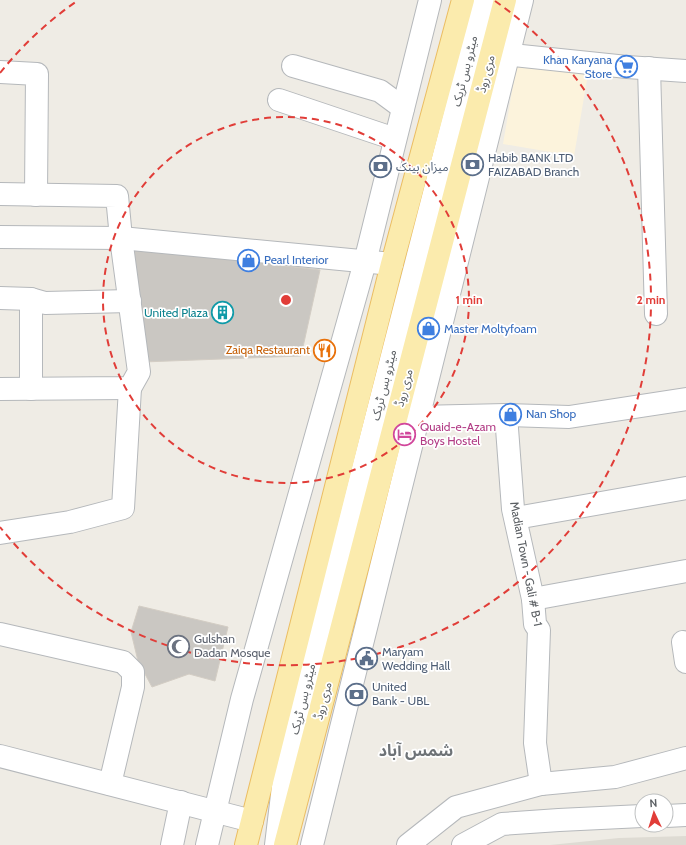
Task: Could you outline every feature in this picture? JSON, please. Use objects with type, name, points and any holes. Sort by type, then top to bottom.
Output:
[{"type":"main road","points":[[246,845],[392,264],[462,0]]},
{"type":"main road","name":"مری روڈ","points":[[286,845],[500,54],[505,0]]},
{"type":"street","points":[[207,845],[242,699],[365,262],[430,0]]},
{"type":"street","name":"میٹرو بس ٹریک","points":[[255,845],[285,770],[484,0]]},
{"type":"street","points":[[312,845],[417,418],[500,54],[522,0]]},
{"type":"street","points":[[500,54],[686,71]]},
{"type":"street","points":[[293,66],[380,91],[403,108]]},
{"type":"street","points":[[649,68],[656,314]]},
{"type":"street","points":[[0,72],[37,74],[36,195]]},
{"type":"street","points":[[279,100],[395,138]]},
{"type":"street","points":[[0,194],[117,196],[121,238],[139,372],[130,388],[123,508],[70,522],[0,533]]},
{"type":"street","points":[[0,237],[121,238],[392,264]]},
{"type":"street","points":[[0,298],[31,299],[45,303],[130,301]]},
{"type":"street","points":[[31,299],[32,389]]},
{"type":"street","points":[[0,390],[130,388]]},
{"type":"street","points":[[417,418],[506,415],[569,417],[686,399]]},
{"type":"street","name":"Madian Town - Gali # B-1","points":[[506,415],[514,509],[533,599],[535,624],[539,630],[535,743],[541,784]]},
{"type":"street","points":[[516,518],[686,488]]},
{"type":"street","points":[[533,599],[686,571]]},
{"type":"street","points":[[0,634],[123,662],[133,672],[133,687],[110,784]]},
{"type":"street","points":[[0,756],[252,821]]},
{"type":"street","points":[[408,845],[456,808],[541,784],[615,777],[686,758]]},
{"type":"street","name":"میٹرو بس ٹریک","points":[[276,845],[285,770]]},
{"type":"street","points":[[172,845],[181,802]]},
{"type":"street","points":[[674,816],[686,815]]},
{"type":"street","points":[[463,845],[502,824],[634,816]]},
{"type":"shaded area","points":[[518,56],[589,68],[574,156],[503,144]]},
{"type":"shaded area","points":[[686,836],[686,845],[550,845],[619,838]]},
{"type":"building","name":"United Plaza","points":[[126,248],[320,270],[301,356],[143,362]]},
{"type":"building","name":"Gulshan Dadan Mosque","points":[[139,606],[228,627],[215,681],[189,674],[152,687],[138,661],[131,632]]},
{"type":"place","name":"Khan Karyana Store","points":[[627,67]]},
{"type":"place","name":"Habib BANK LTD FAIZABAD Branch","points":[[473,165]]},
{"type":"place","name":"میزان بینک","points":[[381,167]]},
{"type":"place","name":"Pearl Interior","points":[[249,260]]},
{"type":"place","name":"United Plaza","points":[[223,313]]},
{"type":"place","name":"Master Moltyfoam","points":[[429,329]]},
{"type":"place","name":"Zaiqa Restaurant","points":[[325,350]]},
{"type":"place","name":"Nan Shop","points":[[511,414]]},
{"type":"place","name":"Quaid-e-Azam Boys Hostel","points":[[405,434]]},
{"type":"place","name":"Gulshan Dadan Mosque","points":[[179,646]]},
{"type":"place","name":"Maryam Wedding Hall","points":[[367,659]]},
{"type":"place","name":"United Bank - UBL","points":[[356,694]]},
{"type":"district","name":"شمس آباد","points":[[416,750]]}]
